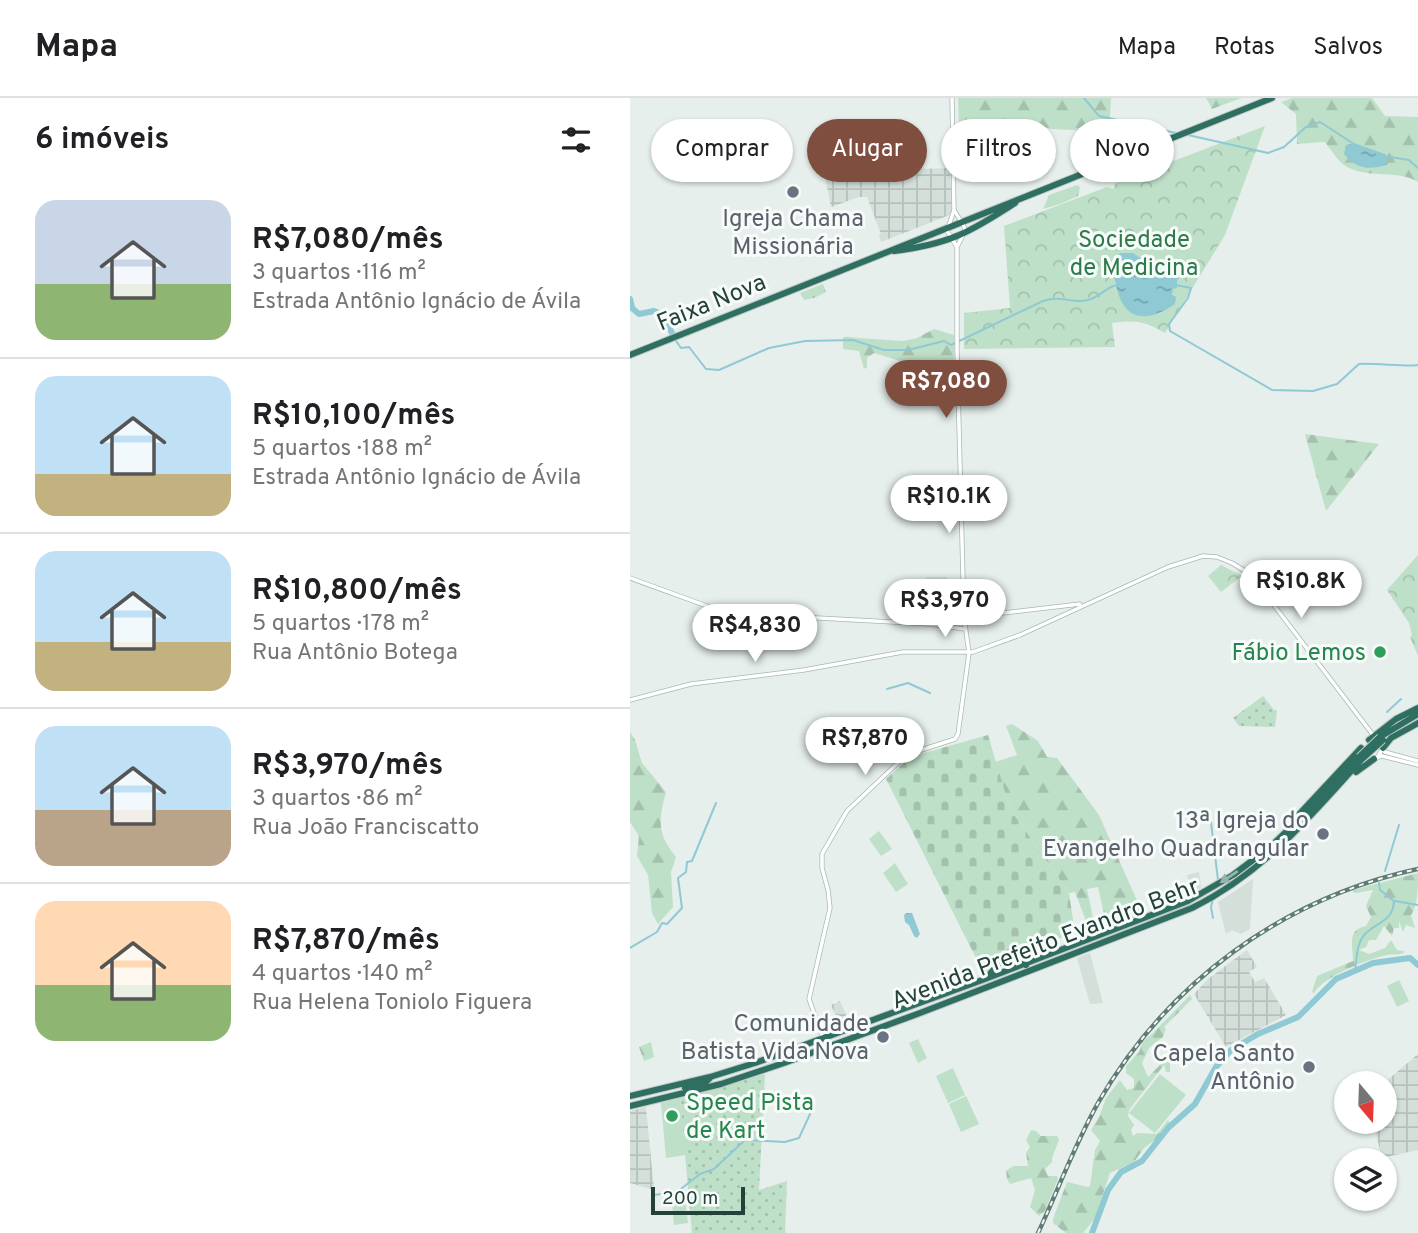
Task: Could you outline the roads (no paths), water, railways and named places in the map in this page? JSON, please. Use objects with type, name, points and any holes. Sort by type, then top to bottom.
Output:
[{"type":"highway","name":"Faixa Nova","points":[[630,355],[1272,98]]},
{"type":"highway","name":"Faixa Nova","points":[[885,252],[951,240],[966,234],[1034,193]]},
{"type":"highway","points":[[1378,740],[1396,719],[1418,708]]},
{"type":"highway","points":[[1378,740],[1391,738],[1418,718]]},
{"type":"highway","name":"Avenida Prefeito Evandro Behr","points":[[630,1096],[710,1077],[799,1047],[1150,917],[1205,892],[1233,876],[1283,835],[1378,740],[1418,718]]},
{"type":"highway","points":[[1283,835],[1300,812],[1361,748]]},
{"type":"highway","name":"Avenida Prefeito Evandro Behr","points":[[630,1106],[721,1084],[937,1006],[1171,917],[1217,896],[1250,874],[1297,831],[1360,758]]},
{"type":"highway","points":[[1250,874],[1290,842],[1355,772],[1376,758]]},
{"type":"highway","points":[[1171,917],[1173,912],[1195,902],[1205,892]]},
{"type":"highway","points":[[937,1006],[966,989],[1023,969],[1026,963],[1021,953],[1011,952],[985,979]]},
{"type":"highway","points":[[721,1084],[726,1077],[775,1060],[799,1047]]},
{"type":"highway","points":[[641,1103],[664,1093],[709,1082],[710,1077]]},
{"type":"street","points":[[952,98],[954,210],[947,232],[957,247]]},
{"type":"street","points":[[823,1038],[809,999],[830,908],[821,860],[825,847],[847,811],[902,759],[957,737],[970,653],[964,617],[957,349],[957,247],[966,234],[963,220],[954,210]]},
{"type":"street","points":[[630,700],[691,684],[804,670],[903,652],[970,653],[1020,635],[1190,559],[1206,556],[1234,564],[1250,574],[1385,752],[1418,763]]},
{"type":"street","points":[[630,578],[726,613],[930,624],[965,629]]},
{"type":"street","points":[[930,624],[953,622],[964,617],[1085,604]]},
{"type":"street","points":[[1376,758],[1378,740]]},
{"type":"street","name":"Avenida Prefeito Evandro Behr","points":[[1361,748],[1378,740]]},
{"type":"street","points":[[1361,748],[1364,757],[1382,756],[1418,763]]},
{"type":"water","points":[[1354,143],[1385,154],[1388,164],[1370,168],[1354,163],[1344,154],[1346,145]]},
{"type":"water","points":[[1120,253],[1133,253],[1148,263],[1177,263],[1177,288],[1173,289],[1172,295],[1176,297],[1175,304],[1159,313],[1146,316],[1135,315],[1127,309],[1117,287],[1115,273],[1115,258]]},
{"type":"water","points":[[906,913],[912,913],[920,934],[917,938],[905,922]]},
{"type":"waterway","points":[[1084,98],[1099,116],[1176,133]]},
{"type":"waterway","points":[[1188,135],[1268,153],[1284,147],[1306,127],[1320,122],[1354,144]]},
{"type":"waterway","points":[[1384,156],[1409,160],[1418,168]]},
{"type":"waterway","points":[[676,341],[681,348],[689,347],[706,369],[719,370],[769,348],[805,341],[853,340],[884,350],[908,350],[944,341],[951,345],[1043,301],[1088,300],[1118,285]]},
{"type":"waterway","points":[[1176,285],[1191,288],[1188,298],[1169,324],[1170,331],[1272,390],[1313,391],[1337,384],[1359,364],[1418,365]]},
{"type":"waterway","points":[[630,299],[632,308],[639,314],[654,311],[662,314],[672,333]]},
{"type":"waterway","points":[[887,689],[908,683],[930,693]]},
{"type":"waterway","points":[[1387,712],[1401,699]]},
{"type":"waterway","points":[[811,732],[826,718]]},
{"type":"waterway","points":[[630,948],[657,932],[662,923],[667,924],[682,908],[678,878],[686,872],[687,862],[692,861],[716,803]]},
{"type":"waterway","points":[[1211,822],[1218,880]]},
{"type":"waterway","points":[[1385,871],[1399,825]]},
{"type":"waterway","points":[[1355,970],[1360,941],[1366,933],[1388,917],[1393,908],[1394,901],[1380,890],[1379,883]]},
{"type":"waterway","points":[[1213,899],[1213,918]]},
{"type":"waterway","points":[[1395,901],[1418,905]]},
{"type":"waterway","points":[[1092,1233],[1108,1190],[1121,1172],[1142,1161],[1168,1128],[1195,1104],[1216,1067],[1231,1050],[1258,1034],[1298,1017],[1336,979],[1373,963],[1410,958],[1418,965]]},
{"type":"waterway","points":[[654,1195],[677,1192],[700,1174],[714,1169],[745,1140],[785,1142],[799,1138],[810,1114]]},
{"type":"railway","points":[[1038,1233],[1098,1103],[1126,1060],[1158,1020],[1194,984],[1233,952],[1276,924],[1321,901],[1368,882],[1418,869]]},
{"type":"place","name":"Igreja Chama Missionária","points":[[793,192]]},
{"type":"place","name":"Fábio Lemos","points":[[1380,652]]},
{"type":"place","name":"13ª Igreja do Evangelho Quadrangular","points":[[1323,834]]},
{"type":"place","name":"Comunidade Batista Vida Nova","points":[[883,1037]]},
{"type":"place","name":"Capela Santo Antônio","points":[[1309,1067]]},
{"type":"place","name":"Speed Pista de Kart","points":[[672,1116]]},
{"type":"park label","name":"Sociedade de Medicina","points":[[1134,253]]}]
